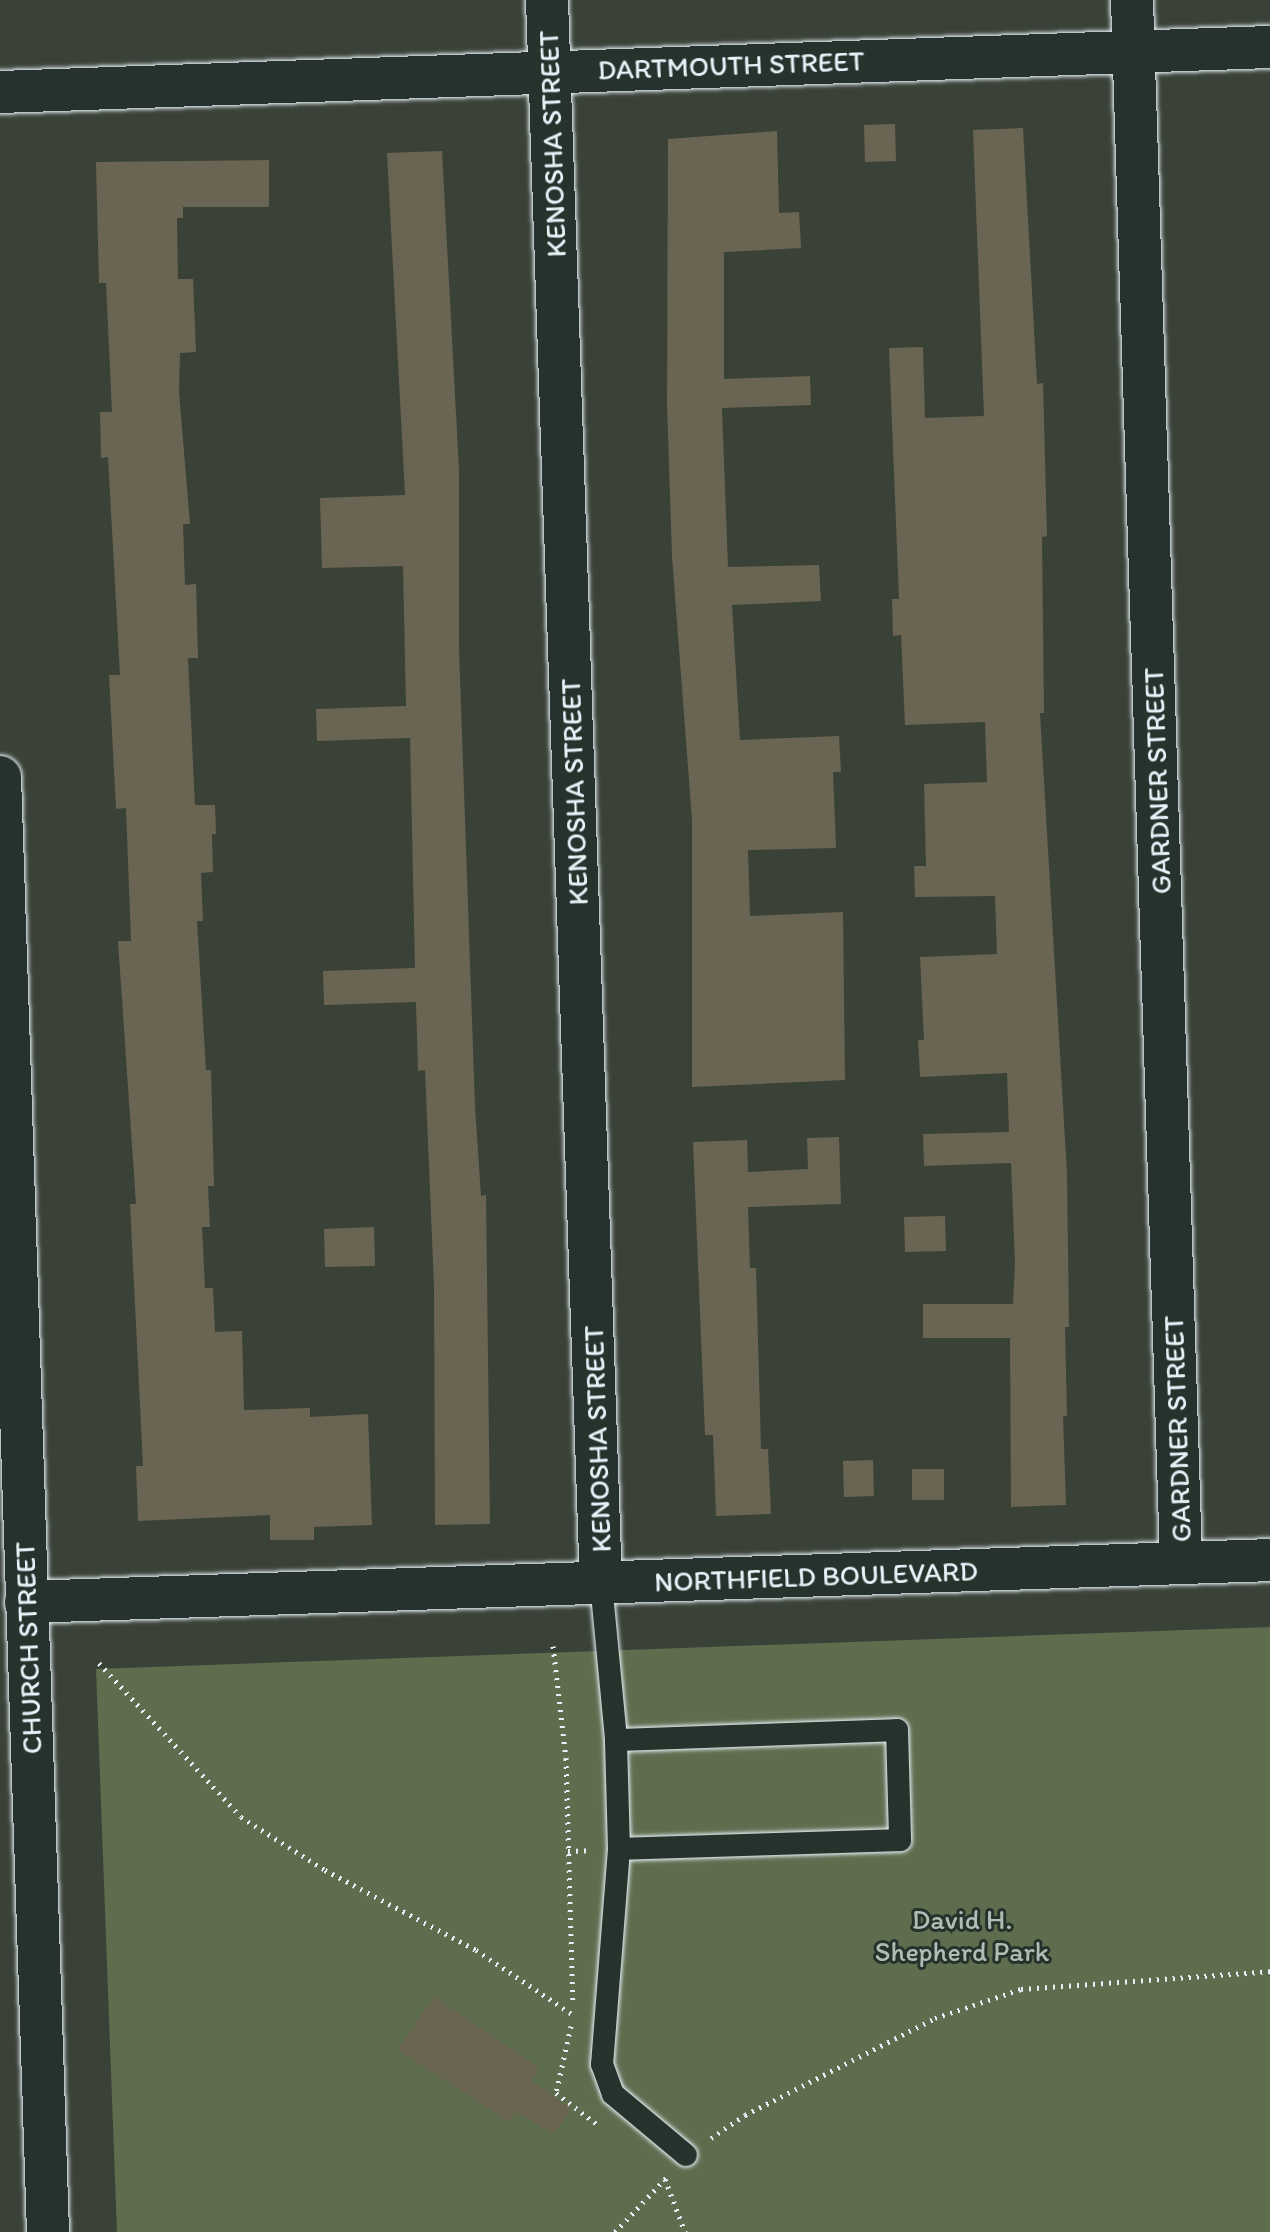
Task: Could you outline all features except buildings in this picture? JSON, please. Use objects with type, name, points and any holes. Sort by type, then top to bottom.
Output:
[{"type":"street","name":"KENOSHA STREET","points":[[547,0],[601,1583]]},
{"type":"street","name":"GARDNER STREET","points":[[1132,0],[1181,1563]]},
{"type":"street","name":"DARTMOUTH STREET","points":[[0,92],[1270,47]]},
{"type":"street","name":"CHURCH STREET","points":[[0,777],[9,1349],[26,1602],[48,2232]]},
{"type":"street","name":"NORTHFIELD BOULEVARD","points":[[26,1602],[1270,1560]]},
{"type":"lane","points":[[601,1583],[616,1740],[619,1849],[602,2064],[613,2094],[686,2155]]},
{"type":"lane","points":[[616,1740],[897,1730],[900,1840],[619,1849]]},
{"type":"path","points":[[99,1663],[241,1817],[313,1863],[476,1950],[572,2014]]},
{"type":"path","points":[[615,2232],[686,2155],[745,2115],[935,2018],[1021,1989],[1270,1971]]},
{"type":"green space","name":"David H. Shepherd Park","points":[[1270,1627],[1270,2232],[117,2232],[96,1669]]}]
